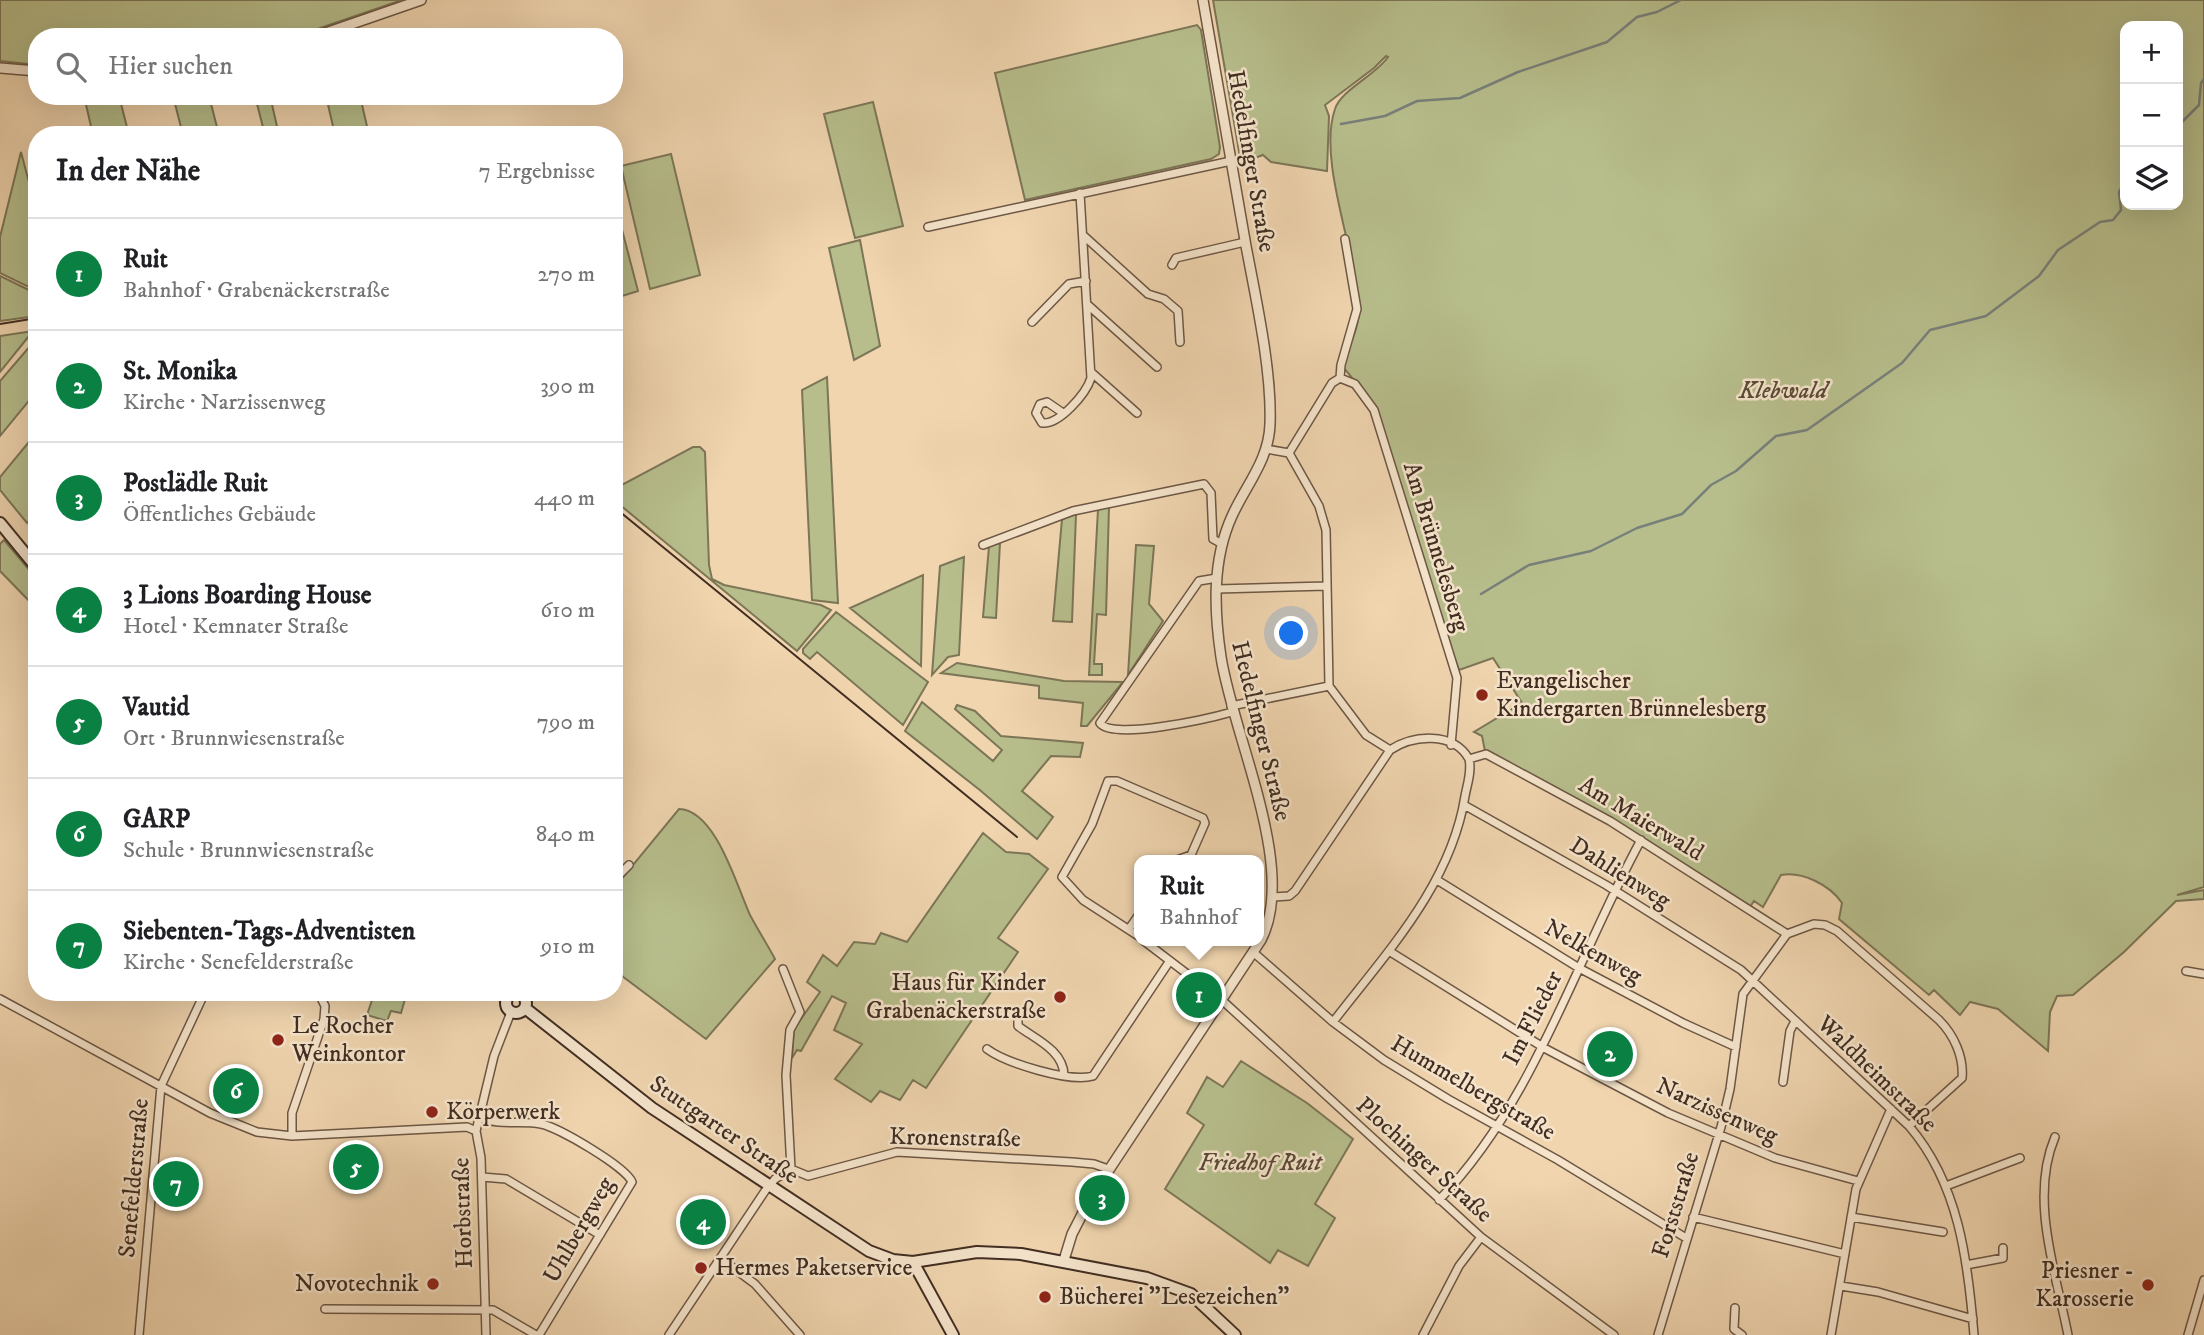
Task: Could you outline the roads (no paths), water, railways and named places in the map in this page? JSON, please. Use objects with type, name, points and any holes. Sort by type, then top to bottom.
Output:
[{"type":"main road","points":[[0,523],[28,557]]},
{"type":"main road","points":[[507,1001],[511,1012],[520,1013],[525,1008],[526,1001]]},
{"type":"main road","name":"Stuttgarter Straße","points":[[525,1008],[643,1101],[769,1186],[869,1251],[893,1260],[913,1262]]},
{"type":"main road","points":[[953,1335],[913,1262],[982,1251],[1064,1260],[1179,1288],[1205,1305],[1235,1335]]},
{"type":"street","points":[[340,28],[421,0]]},
{"type":"street","name":"Hedelfinger Straße","points":[[1203,0],[1245,242],[1270,409],[1266,449],[1222,544],[1217,578],[1218,635],[1231,709],[1270,849],[1273,897],[1269,924],[1264,933]]},
{"type":"street","points":[[0,68],[28,70]]},
{"type":"street","points":[[928,227],[1231,161]]},
{"type":"street","points":[[1062,414],[1086,388],[1091,372],[1080,193]]},
{"type":"street","points":[[1084,236],[1148,294],[1164,299],[1178,311],[1180,341]]},
{"type":"street","points":[[1289,453],[1332,383],[1340,378],[1357,309],[1345,239]]},
{"type":"street","points":[[1172,265],[1178,258],[1245,242]]},
{"type":"street","points":[[1032,322],[1069,284],[1086,281]]},
{"type":"street","points":[[1088,305],[1157,367]]},
{"type":"street","points":[[1091,372],[1137,413]]},
{"type":"street","name":"Am Brünnelesberg","points":[[1340,378],[1355,384],[1374,410],[1457,678],[1451,744]]},
{"type":"street","points":[[1266,449],[1289,453]]},
{"type":"street","points":[[1289,453],[1324,522],[1329,686],[1366,735],[1390,750]]},
{"type":"street","points":[[983,545],[1077,510],[1204,484],[1211,493],[1213,539],[1222,544]]},
{"type":"street","points":[[1217,578],[1201,579],[1196,585],[1102,718],[1102,726],[1138,730],[1329,686]]},
{"type":"street","points":[[1217,589],[1326,586]]},
{"type":"street","points":[[1273,897],[1289,896],[1295,891],[1390,750],[1400,744],[1422,738],[1435,738],[1451,744],[1469,759],[1464,805],[1437,880],[1389,951],[1333,1022]]},
{"type":"street","name":"Am Maierwald","points":[[1469,759],[1485,754],[1507,763],[1640,840],[1787,934]]},
{"type":"street","points":[[1134,933],[1083,900],[1062,877],[1092,824],[1111,780],[1203,818],[1205,823],[1191,855]]},
{"type":"street","name":"Dahlienweg","points":[[1464,805],[1613,890],[1733,965],[1752,981]]},
{"type":"street","name":"Im Flieder","points":[[1439,1200],[1496,1125],[1541,1046],[1613,890],[1640,840]]},
{"type":"street","points":[[623,871],[629,865]]},
{"type":"street","name":"Nelkenweg","points":[[1437,880],[1579,968],[1683,1023],[1736,1046]]},
{"type":"street","points":[[1129,929],[1134,921]]},
{"type":"street","points":[[1787,934],[1810,925],[1830,927],[1859,948],[1949,1031],[1960,1056],[1962,1078],[1909,1126]]},
{"type":"street","name":"Forststraße","points":[[1658,1335],[1718,1136],[1736,1046],[1742,997],[1787,934]]},
{"type":"street","name":"Plochinger Straße","points":[[1150,946],[1221,999],[1481,1237],[1614,1335]]},
{"type":"street","name":"Hedelfinger Straße","points":[[1064,1260],[1079,1219],[1108,1169],[1256,946]]},
{"type":"street","name":"Narzissenweg","points":[[1389,951],[1541,1046],[1718,1136],[1775,1158],[1858,1181]]},
{"type":"street","name":"Hummelbergstraße","points":[[1253,952],[1333,1022],[1403,1072],[1686,1238]]},
{"type":"street","points":[[987,1049],[996,1055],[1086,1078],[1095,1073],[1170,962]]},
{"type":"street","points":[[669,1335],[769,1186],[791,1169],[786,1075],[790,1030],[800,1012],[783,969]]},
{"type":"street","points":[[2186,971],[2204,974]]},
{"type":"street","name":"Waldheimstraße","points":[[1752,981],[1909,1126],[1931,1156],[1946,1186],[1966,1265],[1974,1335]]},
{"type":"street","points":[[0,999],[246,1129],[292,1136],[467,1127],[476,1130]]},
{"type":"street","name":"Senefelderstraße","points":[[139,1335],[161,1086],[201,1001]]},
{"type":"street","points":[[292,1136],[292,1113],[324,1019],[322,1001]]},
{"type":"street","name":"Horbstraße","points":[[486,1335],[482,1177],[476,1130],[494,1056],[511,1012]]},
{"type":"street","points":[[1018,1020],[1018,1026],[1054,1052],[1063,1066],[1064,1074]]},
{"type":"street","points":[[1783,1082],[1790,1031],[1795,1021]]},
{"type":"street","points":[[1831,1335],[1858,1181],[1891,1109]]},
{"type":"street","name":"Uhlbergweg","points":[[481,1118],[499,1123],[546,1125],[627,1174],[631,1187],[537,1335]]},
{"type":"street","points":[[2055,1137],[2047,1159],[2045,1211],[2068,1335]]},
{"type":"street","name":"Kronenstraße","points":[[791,1169],[808,1176],[897,1152],[1036,1159],[1094,1164],[1108,1169]]},
{"type":"street","points":[[1946,1186],[2020,1158]]},
{"type":"street","points":[[482,1177],[506,1179],[600,1235]]},
{"type":"street","points":[[1693,1217],[1845,1254]]},
{"type":"street","points":[[1851,1217],[1943,1233]]},
{"type":"street","points":[[1423,1335],[1459,1266],[1481,1237]]},
{"type":"street","points":[[1966,1265],[2003,1258],[2003,1248]]},
{"type":"street","points":[[720,1258],[755,1284],[800,1335]]},
{"type":"street","points":[[2188,1335],[2204,1280]]},
{"type":"street","points":[[1841,1286],[1878,1292],[1973,1320]]},
{"type":"street","points":[[1735,1308],[1734,1329],[1742,1335]]},
{"type":"street","points":[[325,1309],[486,1310],[500,1313],[537,1335]]},
{"type":"waterway","points":[[1341,124],[1385,116],[1417,101],[1460,98],[1518,72],[1607,42],[1637,17],[1657,12],[1681,0]]},
{"type":"waterway","points":[[2183,121],[2199,105],[2201,83],[2204,79]]},
{"type":"waterway","points":[[2120,190],[2120,201]]},
{"type":"waterway","points":[[1481,594],[1529,565],[1591,551],[1637,528],[1682,514],[1711,485],[1736,471],[1776,436],[1807,430],[1902,363],[1930,330],[1986,316],[2039,276],[2058,250],[2100,222],[2113,220],[2121,210]]},
{"type":"tram line","points":[[0,324],[28,319]]},
{"type":"tram line","points":[[623,514],[1017,837]]},
{"type":"place","name":"Evangelischer Kindergarten Brünnelesberg","points":[[1482,695]]},
{"type":"place","name":"Ruit","points":[[1199,995]]},
{"type":"place","name":"Haus für Kinder Grabenäckerstraße","points":[[1060,997]]},
{"type":"place","name":"Le Rocher Weinkontor","points":[[278,1040]]},
{"type":"place","name":"St. Monika","points":[[1610,1054]]},
{"type":"place","name":"GARP","points":[[236,1091]]},
{"type":"place","name":"Körperwerk","points":[[432,1112]]},
{"type":"place","name":"Vautid","points":[[356,1167]]},
{"type":"place","name":"Siebenten-Tags-Adventisten","points":[[176,1184]]},
{"type":"place","name":"Postlädle Ruit","points":[[1102,1198]]},
{"type":"place","name":"3 Lions Boarding House","points":[[703,1222]]},
{"type":"place","name":"Hermes Paketservice","points":[[701,1268]]},
{"type":"place","name":"Novotechnik","points":[[433,1284]]},
{"type":"place","name":"Priesner - Karosserie","points":[[2148,1285]]},
{"type":"place","name":"Bücherei \"Lesezeichen\"","points":[[1045,1297]]},
{"type":"park label","name":"Klebwald","points":[[1783,391]]},
{"type":"park label","name":"Friedhof Ruit","points":[[1260,1163]]}]
